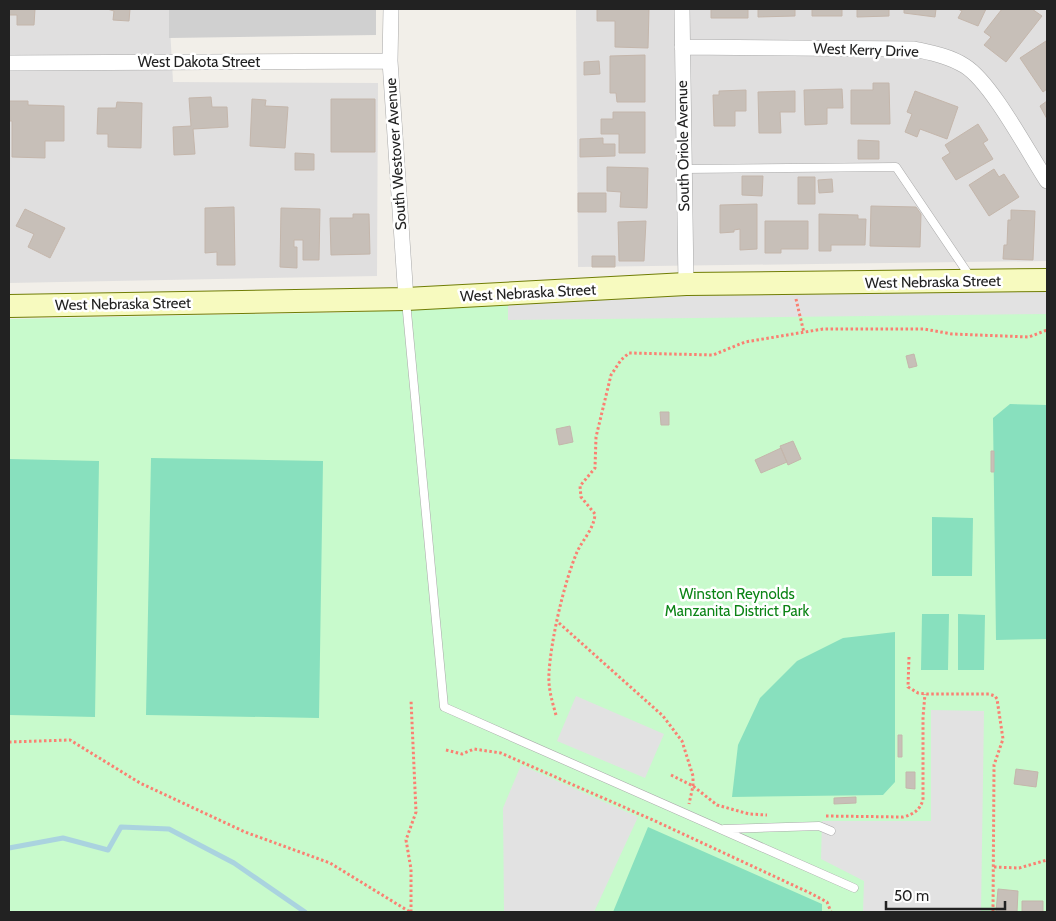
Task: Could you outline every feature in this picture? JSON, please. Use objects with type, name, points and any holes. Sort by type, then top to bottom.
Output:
[{"type":"street","name":"South Westover Avenue","points":[[391,9],[390,61],[406,299]]},
{"type":"street","name":"South Oriole Avenue","points":[[682,9],[686,284]]},
{"type":"street","name":"West Kerry Drive","points":[[682,47],[914,49],[941,55],[965,66],[983,81],[1047,181]]},
{"type":"street","name":"West Dakota Street","points":[[9,63],[390,61]]},
{"type":"street","name":"West Nebraska Street","points":[[9,306],[406,299],[686,284],[1047,280]]},
{"type":"lane","points":[[683,169],[896,166],[974,281]]},
{"type":"lane","points":[[406,299],[444,707],[854,888]]},
{"type":"lane","points":[[722,829],[820,826],[831,831]]},
{"type":"path","points":[[792,284],[804,333]]},
{"type":"path","points":[[556,715],[550,695],[549,672],[562,600],[578,552],[594,523],[595,514],[581,497],[580,486],[595,468],[596,437],[611,375],[621,360],[630,353],[713,355],[745,342],[823,329],[924,329],[952,334],[1029,337],[1047,330]]},
{"type":"path","points":[[558,622],[663,716],[682,742],[693,786],[685,813],[677,831]]},
{"type":"path","points":[[909,657],[908,687],[918,693],[989,694],[995,696],[1003,739],[994,765],[993,912]]},
{"type":"path","points":[[817,816],[903,817],[913,814],[920,808],[923,800],[923,717],[925,694]]},
{"type":"path","points":[[9,742],[70,740],[148,787],[245,832],[330,863],[410,912],[412,869],[406,840],[416,812],[411,700]]},
{"type":"path","points":[[446,750],[462,754],[474,749],[501,753],[677,831],[823,899],[827,902],[831,912]]},
{"type":"path","points":[[671,776],[693,786],[717,805],[749,814],[768,815]]},
{"type":"path","points":[[994,867],[1019,868],[1047,860]]},
{"type":"shaded area","points":[[9,9],[169,9],[173,82],[378,83],[377,276],[9,283]]},
{"type":"shaded area","points":[[169,9],[376,9],[376,35],[169,38]]},
{"type":"shaded area","points":[[576,9],[1047,9],[1047,261],[578,267]]},
{"type":"shaded area","points":[[1047,292],[1047,314],[508,320],[508,300],[683,293]]},
{"type":"shaded area","points":[[576,696],[664,734],[645,778],[557,741]]},
{"type":"shaded area","points":[[931,710],[984,711],[981,912],[863,912],[864,881],[821,859],[822,821],[931,821]]},
{"type":"shaded area","points":[[521,765],[638,817],[594,912],[504,912],[503,808]]},
{"type":"green space","name":"Winston Reynolds Manzanita District Park","points":[[1047,292],[1047,912],[9,912],[9,319],[363,312],[508,300]]},
{"type":"green space","points":[[1010,404],[1047,405],[1047,639],[996,640],[993,418]]},
{"type":"green space","points":[[151,458],[323,461],[319,718],[146,715]]},
{"type":"green space","points":[[9,459],[99,461],[95,717],[9,715]]},
{"type":"green space","points":[[932,517],[973,518],[972,576],[932,576]]},
{"type":"green space","points":[[922,614],[949,614],[948,670],[921,670]]},
{"type":"green space","points":[[958,614],[985,615],[984,670],[958,670]]},
{"type":"green space","points":[[895,632],[895,782],[883,795],[732,797],[738,745],[760,698],[797,661],[843,638]]},
{"type":"green space","points":[[648,827],[822,904],[822,912],[613,912]]},
{"type":"building","points":[[9,9],[35,9],[34,25],[17,25],[17,15],[9,15]]},
{"type":"building","points":[[107,9],[130,9],[129,21],[113,20],[114,11]]},
{"type":"building","points":[[597,9],[649,9],[648,48],[615,47],[615,21],[597,21]]},
{"type":"building","points":[[711,9],[748,9],[748,18],[711,18]]},
{"type":"building","points":[[758,9],[795,9],[795,16],[758,17]]},
{"type":"building","points":[[812,9],[842,9],[842,16],[812,16]]},
{"type":"building","points":[[857,9],[889,9],[889,16],[857,17]]},
{"type":"building","points":[[904,9],[936,9],[935,17],[904,13]]},
{"type":"building","points":[[958,9],[986,9],[978,26],[958,18],[962,11]]},
{"type":"building","points":[[1002,9],[1032,9],[1042,16],[1006,62],[984,45],[991,37],[984,32]]},
{"type":"building","points":[[1046,41],[1047,89],[1043,92],[1020,58]]},
{"type":"building","points":[[645,55],[645,102],[617,102],[616,93],[610,93],[610,56]]},
{"type":"building","points":[[599,61],[600,74],[584,75],[584,62]]},
{"type":"building","points":[[873,83],[889,83],[890,124],[851,124],[851,90],[873,90]]},
{"type":"building","points":[[842,89],[843,108],[827,108],[827,124],[805,125],[804,90]]},
{"type":"building","points":[[746,90],[746,111],[735,111],[735,126],[714,126],[713,95],[719,95],[719,91]]},
{"type":"building","points":[[795,91],[795,112],[780,112],[781,133],[759,133],[758,92]]},
{"type":"building","points":[[915,91],[958,107],[947,139],[920,129],[917,137],[905,132],[912,114],[907,112]]},
{"type":"building","points":[[211,97],[212,107],[227,107],[228,127],[193,129],[195,154],[174,155],[173,127],[191,126],[189,98]]},
{"type":"building","points":[[252,99],[266,100],[265,106],[288,107],[285,148],[250,146]]},
{"type":"building","points":[[331,99],[375,99],[375,152],[331,152]]},
{"type":"building","points":[[9,101],[28,101],[28,105],[64,106],[64,141],[45,141],[45,158],[12,157],[12,121],[9,121]]},
{"type":"building","points":[[1047,101],[1047,119],[1040,106]]},
{"type":"building","points":[[117,102],[142,103],[141,148],[108,147],[108,134],[97,134],[98,108],[116,108]]},
{"type":"building","points":[[613,112],[645,112],[645,153],[619,153],[619,134],[601,134],[601,119],[613,119]]},
{"type":"building","points":[[978,124],[988,140],[983,143],[993,159],[956,180],[942,158],[950,153],[945,145]]},
{"type":"building","points":[[603,138],[603,144],[615,144],[615,156],[580,157],[580,139]]},
{"type":"building","points":[[858,140],[879,141],[879,159],[858,159]]},
{"type":"building","points":[[295,153],[314,154],[314,170],[295,170]]},
{"type":"building","points":[[607,167],[648,168],[647,208],[620,207],[621,192],[607,191]]},
{"type":"building","points":[[994,169],[999,177],[1004,174],[1019,197],[989,216],[969,185]]},
{"type":"building","points":[[742,176],[763,176],[762,196],[742,195]]},
{"type":"building","points":[[798,177],[815,177],[815,204],[798,204]]},
{"type":"building","points":[[832,179],[833,192],[819,193],[818,180]]},
{"type":"building","points":[[578,193],[606,193],[606,212],[578,212]]},
{"type":"building","points":[[757,204],[757,249],[740,250],[740,229],[734,230],[734,232],[720,233],[720,205]]},
{"type":"building","points":[[871,206],[916,207],[921,214],[920,247],[870,246]]},
{"type":"building","points":[[234,207],[235,265],[217,265],[217,252],[205,253],[205,208]]},
{"type":"building","points":[[281,208],[320,209],[319,260],[303,260],[303,240],[294,240],[294,247],[297,247],[297,268],[280,267]]},
{"type":"building","points":[[25,209],[65,228],[50,258],[28,247],[34,234],[16,226]]},
{"type":"building","points":[[1011,210],[1035,211],[1033,260],[1003,259],[1004,245],[1007,245],[1008,220],[1011,220]]},
{"type":"building","points":[[353,214],[369,214],[370,254],[331,255],[330,218],[353,218]]},
{"type":"building","points":[[819,214],[858,215],[858,219],[866,219],[865,245],[831,245],[831,251],[819,251]]},
{"type":"building","points":[[646,221],[644,261],[619,261],[618,222]]},
{"type":"building","points":[[765,221],[808,221],[808,249],[781,249],[781,253],[765,253]]},
{"type":"building","points":[[592,256],[615,256],[615,267],[592,267]]},
{"type":"building","points":[[914,354],[917,366],[909,368],[906,356]]},
{"type":"building","points":[[660,412],[669,412],[669,425],[661,425]]},
{"type":"building","points":[[570,426],[573,442],[559,445],[556,429]]},
{"type":"building","points":[[793,441],[801,459],[788,465],[780,446]]},
{"type":"building","points":[[781,448],[787,462],[761,473],[755,460]]},
{"type":"building","points":[[991,451],[994,451],[994,472],[991,472]]},
{"type":"building","points":[[898,735],[902,735],[902,757],[898,757]]},
{"type":"building","points":[[1016,769],[1038,772],[1036,787],[1014,784]]},
{"type":"building","points":[[906,772],[915,772],[915,789],[906,788]]},
{"type":"building","points":[[856,797],[856,803],[834,804],[834,798]]},
{"type":"building","points":[[998,889],[1018,891],[1017,912],[996,912]]},
{"type":"building","points":[[1022,901],[1043,901],[1043,912],[1022,912]]},
{"type":"waterway","points":[[9,848],[63,838],[108,850],[121,827],[169,829],[234,863],[305,912]]}]
